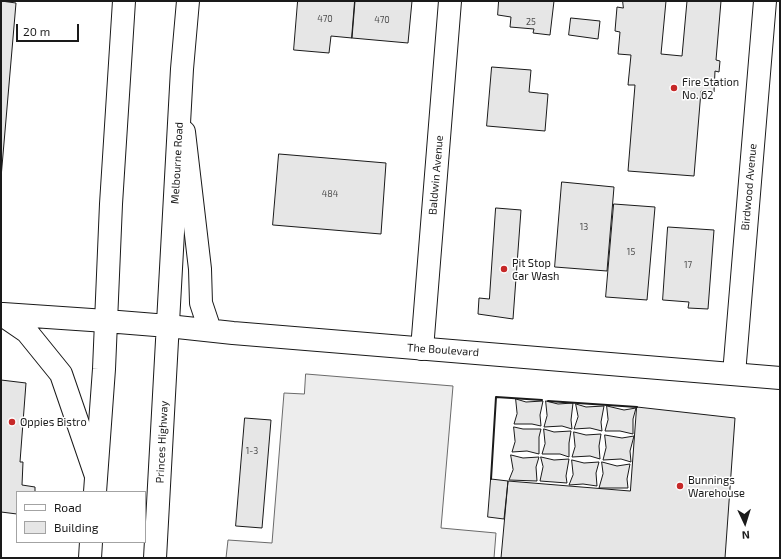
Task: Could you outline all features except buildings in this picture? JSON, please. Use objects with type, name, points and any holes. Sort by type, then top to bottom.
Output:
[{"type":"main road","points":[[95,484],[106,321],[124,1]]},
{"type":"main road","name":"Melbourne Road","points":[[168,326],[188,1]]},
{"type":"main road","name":"Baldwin Avenue","points":[[422,349],[450,1]]},
{"type":"main road","name":"Birdwood Avenue","points":[[734,374],[765,1]]},
{"type":"main road","points":[[181,103],[200,269],[200,303],[210,330]]},
{"type":"main road","points":[[1,314],[27,332],[61,374],[95,484]]},
{"type":"main road","name":"The Boulevard","points":[[1,314],[168,326],[422,349],[780,378]]},
{"type":"main road","name":"Princes Highway","points":[[155,558],[168,326]]},
{"type":"main road","points":[[90,558],[91,543]]},
{"type":"shaded area","points":[[306,374],[453,386],[441,528],[496,533],[494,558],[226,558],[228,540],[272,543],[284,393],[304,394]]},
{"type":"wall","points":[[491,479],[496,397],[542,400]]},
{"type":"wall","points":[[548,401],[637,407]]},
{"type":"place","name":"Fire Station No. 62","points":[[674,88]]},
{"type":"place","name":"Pit Stop Car Wash","points":[[504,269]]},
{"type":"place","name":"Oppies Bistro","points":[[12,422]]},
{"type":"place","name":"Bunnings Warehouse","points":[[680,486]]}]
